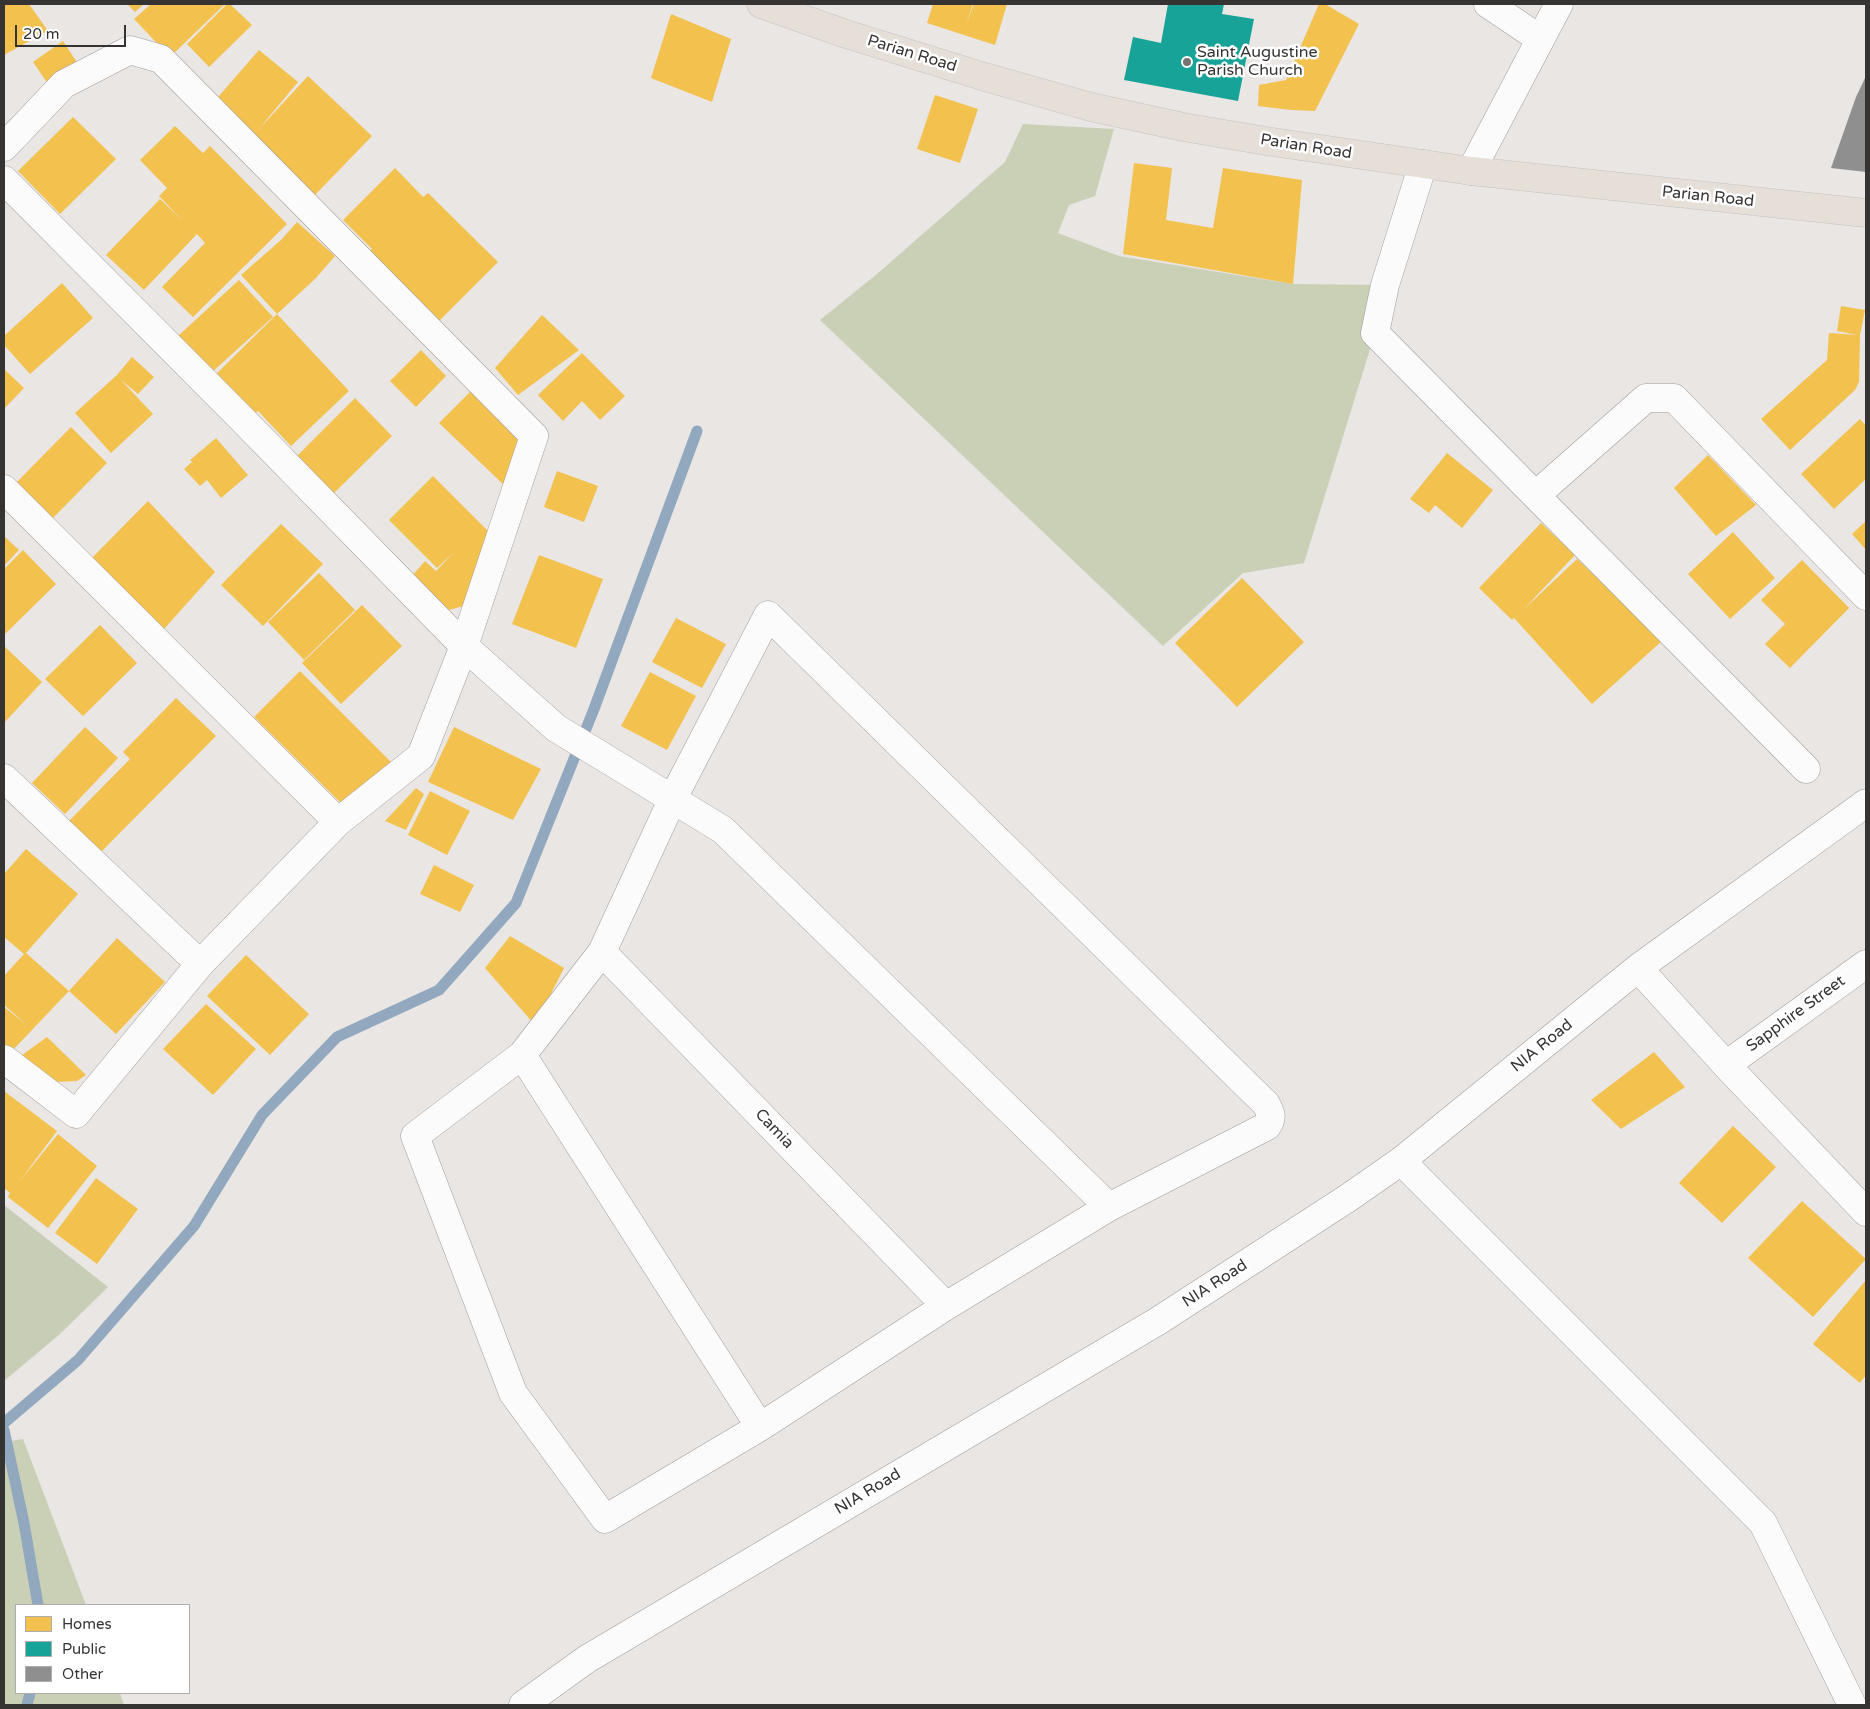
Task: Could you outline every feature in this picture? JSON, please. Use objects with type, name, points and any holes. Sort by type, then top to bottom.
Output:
[{"type":"main road","name":"Parian Road","points":[[761,4],[883,46],[985,77],[1091,107],[1183,127],[1256,140],[1471,171],[1866,214]]},
{"type":"street","points":[[1488,4],[1540,39]]},
{"type":"street","points":[[1471,171],[1559,4]]},
{"type":"street","points":[[4,147],[64,84],[130,50],[161,59],[534,436],[464,646],[421,756],[338,822],[200,964],[76,1114],[4,1060]]},
{"type":"street","points":[[1422,164],[1385,286],[1375,333],[1806,769]]},
{"type":"street","points":[[4,180],[247,424],[464,646],[556,728],[723,830],[1108,1207]]},
{"type":"street","points":[[1536,495],[1646,398],[1674,398],[1866,596]]},
{"type":"street","points":[[4,489],[338,822]]},
{"type":"street","points":[[768,615],[1266,1104],[1271,1112],[1271,1121],[1267,1126],[1108,1207],[946,1306],[760,1427],[605,1519],[513,1393],[415,1136],[522,1055],[602,952],[673,798],[768,615]]},
{"type":"street","points":[[4,778],[200,964]]},
{"type":"street","name":"NIA Road","points":[[523,1705],[587,1659],[1158,1321],[1348,1198],[1401,1161],[1638,968],[1866,803]]},
{"type":"street","name":"Camia","points":[[602,952],[946,1306]]},
{"type":"street","name":"Sapphire Street","points":[[1726,1065],[1866,964]]},
{"type":"street","points":[[1638,968],[1726,1065],[1866,1212]]},
{"type":"street","points":[[522,1055],[760,1427]]},
{"type":"street","points":[[1401,1161],[1763,1523],[1852,1705]]},
{"type":"green space","points":[[1023,124],[1114,129],[1095,196],[1069,205],[1058,233],[1119,256],[1293,284],[1385,285],[1375,333],[1304,563],[1243,573],[1163,646],[820,320],[877,274],[1005,162]]},
{"type":"green space","points":[[4,1205],[108,1287],[60,1334],[4,1381]]},
{"type":"green space","points":[[23,1439],[86,1604],[15,1604],[15,1694],[120,1694],[124,1705],[4,1705],[4,1442]]},
{"type":"building: Homes","points":[[29,4],[48,31],[4,55],[4,5]]},
{"type":"building: Homes","points":[[127,4],[144,4],[135,12]]},
{"type":"building: Homes","points":[[151,4],[225,4],[170,57],[134,19]]},
{"type":"building: Homes","points":[[227,4],[230,4],[252,25],[209,67],[187,44]]},
{"type":"building: Homes","points":[[933,4],[973,4],[966,24],[974,4],[1007,4],[995,45],[927,23]]},
{"type":"building: Homes","points":[[1319,4],[1325,4],[1359,24],[1315,111],[1258,106],[1259,85],[1286,80]]},
{"type":"building: Homes","points":[[671,14],[731,39],[712,102],[651,78]]},
{"type":"building: Homes","points":[[63,41],[78,64],[48,84],[33,62]]},
{"type":"building: Homes","points":[[259,50],[298,82],[258,130],[308,76],[372,136],[314,196],[212,104]]},
{"type":"building: Homes","points":[[935,95],[978,109],[960,163],[917,149]]},
{"type":"building: Homes","points":[[73,117],[116,159],[60,214],[18,171]]},
{"type":"building: Homes","points":[[175,126],[203,153],[210,146],[287,224],[193,317],[162,287],[205,243],[197,234],[144,290],[106,255],[160,199],[182,220],[159,196],[167,188],[140,160]]},
{"type":"building: Homes","points":[[1134,163],[1172,168],[1166,220],[1213,228],[1223,168],[1302,180],[1293,284],[1123,254]]},
{"type":"building: Homes","points":[[395,168],[423,197],[428,193],[498,262],[437,323],[367,254],[372,249],[343,220]]},
{"type":"building: Homes","points":[[297,222],[335,256],[316,278],[277,314],[241,275],[281,240]]},
{"type":"building: Homes","points":[[239,280],[273,317],[211,373],[178,336]]},
{"type":"building: Homes","points":[[62,283],[93,318],[30,374],[4,345],[4,336]]},
{"type":"building: Homes","points":[[1841,306],[1865,310],[1860,335],[1859,382],[1855,390],[1790,450],[1761,419],[1827,360],[1829,333],[1858,335],[1837,331]]},
{"type":"building: Homes","points":[[277,314],[349,391],[291,446],[258,411],[247,421],[209,381]]},
{"type":"building: Homes","points":[[542,315],[579,350],[518,395],[495,368]]},
{"type":"building: Homes","points":[[421,350],[446,376],[416,407],[390,381]]},
{"type":"building: Homes","points":[[582,353],[625,396],[600,420],[582,401],[563,421],[538,395]]},
{"type":"building: Homes","points":[[132,357],[154,377],[138,394],[121,380],[153,414],[111,453],[75,413],[117,375]]},
{"type":"building: Homes","points":[[4,369],[24,388],[4,409]]},
{"type":"building: Homes","points":[[471,391],[520,439],[505,486],[439,423]]},
{"type":"building: Homes","points":[[355,398],[392,436],[334,493],[297,456]]},
{"type":"building: Homes","points":[[1860,419],[1866,426],[1866,479],[1834,509],[1801,474]]},
{"type":"building: Homes","points":[[71,427],[107,463],[51,520],[15,484]]},
{"type":"building: Homes","points":[[216,438],[248,475],[221,498],[207,480],[200,486],[184,469],[192,462],[190,460]]},
{"type":"building: Homes","points":[[1447,453],[1493,490],[1462,528],[1435,505],[1429,513],[1410,499]]},
{"type":"building: Homes","points":[[1708,455],[1756,505],[1716,536],[1674,488]]},
{"type":"building: Homes","points":[[557,471],[598,486],[584,522],[544,507]]},
{"type":"building: Homes","points":[[433,476],[493,536],[467,605],[449,610],[411,577],[425,561],[436,571],[454,552],[437,568],[389,520]]},
{"type":"building: Homes","points":[[148,501],[215,572],[164,629],[91,559]]},
{"type":"building: Homes","points":[[1866,521],[1866,550],[1852,534]]},
{"type":"building: Homes","points":[[1541,523],[1575,555],[1523,610],[1577,559],[1663,640],[1592,704],[1514,618],[1512,620],[1479,588]]},
{"type":"building: Homes","points":[[281,524],[323,564],[263,626],[221,585]]},
{"type":"building: Homes","points":[[1733,532],[1775,578],[1730,619],[1688,574]]},
{"type":"building: Homes","points":[[4,536],[19,550],[4,566]]},
{"type":"building: Homes","points":[[23,550],[56,584],[4,635],[4,569]]},
{"type":"building: Homes","points":[[539,555],[603,579],[576,648],[512,624]]},
{"type":"building: Homes","points":[[1802,560],[1849,608],[1790,668],[1765,644],[1785,624],[1761,600]]},
{"type":"building: Homes","points":[[319,573],[355,610],[304,660],[268,622]]},
{"type":"building: Homes","points":[[1242,578],[1304,642],[1237,707],[1175,643]]},
{"type":"building: Homes","points":[[362,605],[402,646],[341,704],[302,663]]},
{"type":"building: Homes","points":[[676,618],[726,644],[702,688],[652,662]]},
{"type":"building: Homes","points":[[100,625],[137,663],[83,716],[45,679]]},
{"type":"building: Homes","points":[[4,646],[42,682],[4,723]]},
{"type":"building: Homes","points":[[300,671],[392,763],[346,808],[254,717]]},
{"type":"building: Homes","points":[[650,672],[696,696],[667,750],[621,726]]},
{"type":"building: Homes","points":[[176,698],[216,736],[101,852],[69,821],[130,759],[123,752]]},
{"type":"building: Homes","points":[[85,727],[118,758],[65,814],[32,783]]},
{"type":"building: Homes","points":[[454,727],[541,769],[513,820],[428,782]]},
{"type":"building: Homes","points":[[416,788],[424,794],[406,830],[385,821]]},
{"type":"building: Homes","points":[[430,791],[470,811],[447,855],[408,835]]},
{"type":"building: Homes","points":[[26,849],[78,894],[26,953],[69,991],[11,1052],[4,1046],[4,1007],[26,1024],[4,1005],[4,976],[24,954],[4,937],[4,874]]},
{"type":"building: Homes","points":[[434,865],[474,885],[460,912],[420,894]]},
{"type":"building: Homes","points":[[510,936],[564,968],[535,1025],[485,968]]},
{"type":"building: Homes","points":[[117,938],[165,982],[116,1034],[69,991]]},
{"type":"building: Homes","points":[[246,955],[309,1014],[270,1055],[207,996]]},
{"type":"building: Homes","points":[[206,1004],[256,1049],[213,1095],[163,1049]]},
{"type":"building: Homes","points":[[47,1037],[86,1075],[77,1081],[53,1082],[18,1058]]},
{"type":"building: Homes","points":[[1654,1052],[1685,1087],[1621,1129],[1591,1100]]},
{"type":"building: Homes","points":[[4,1091],[57,1131],[19,1182],[58,1134],[97,1166],[48,1228],[8,1197],[10,1193],[4,1188]]},
{"type":"building: Homes","points":[[1733,1126],[1776,1167],[1722,1223],[1679,1183]]},
{"type":"building: Homes","points":[[96,1178],[138,1209],[97,1264],[55,1233]]},
{"type":"building: Homes","points":[[1802,1201],[1866,1259],[1813,1317],[1748,1258]]},
{"type":"building: Homes","points":[[1866,1280],[1866,1375],[1860,1383],[1813,1344]]},
{"type":"building: Public","name":"Saint Augustine Parish Church","points":[[1168,4],[1224,4],[1222,14],[1254,19],[1238,101],[1124,80],[1133,37],[1161,43]]},
{"type":"building: Other","points":[[1866,76],[1866,172],[1831,168],[1856,97]]},
{"type":"waterway","points":[[4,1423],[78,1360],[194,1226],[262,1115],[337,1037],[439,990],[516,903],[594,709],[697,431]]},
{"type":"waterway","points":[[4,1430],[24,1523],[38,1604]]},
{"type":"waterway","points":[[27,1705],[30,1694]]},
{"type":"place","name":"Saint Augustine Parish Church","points":[[1187,62]]}]
